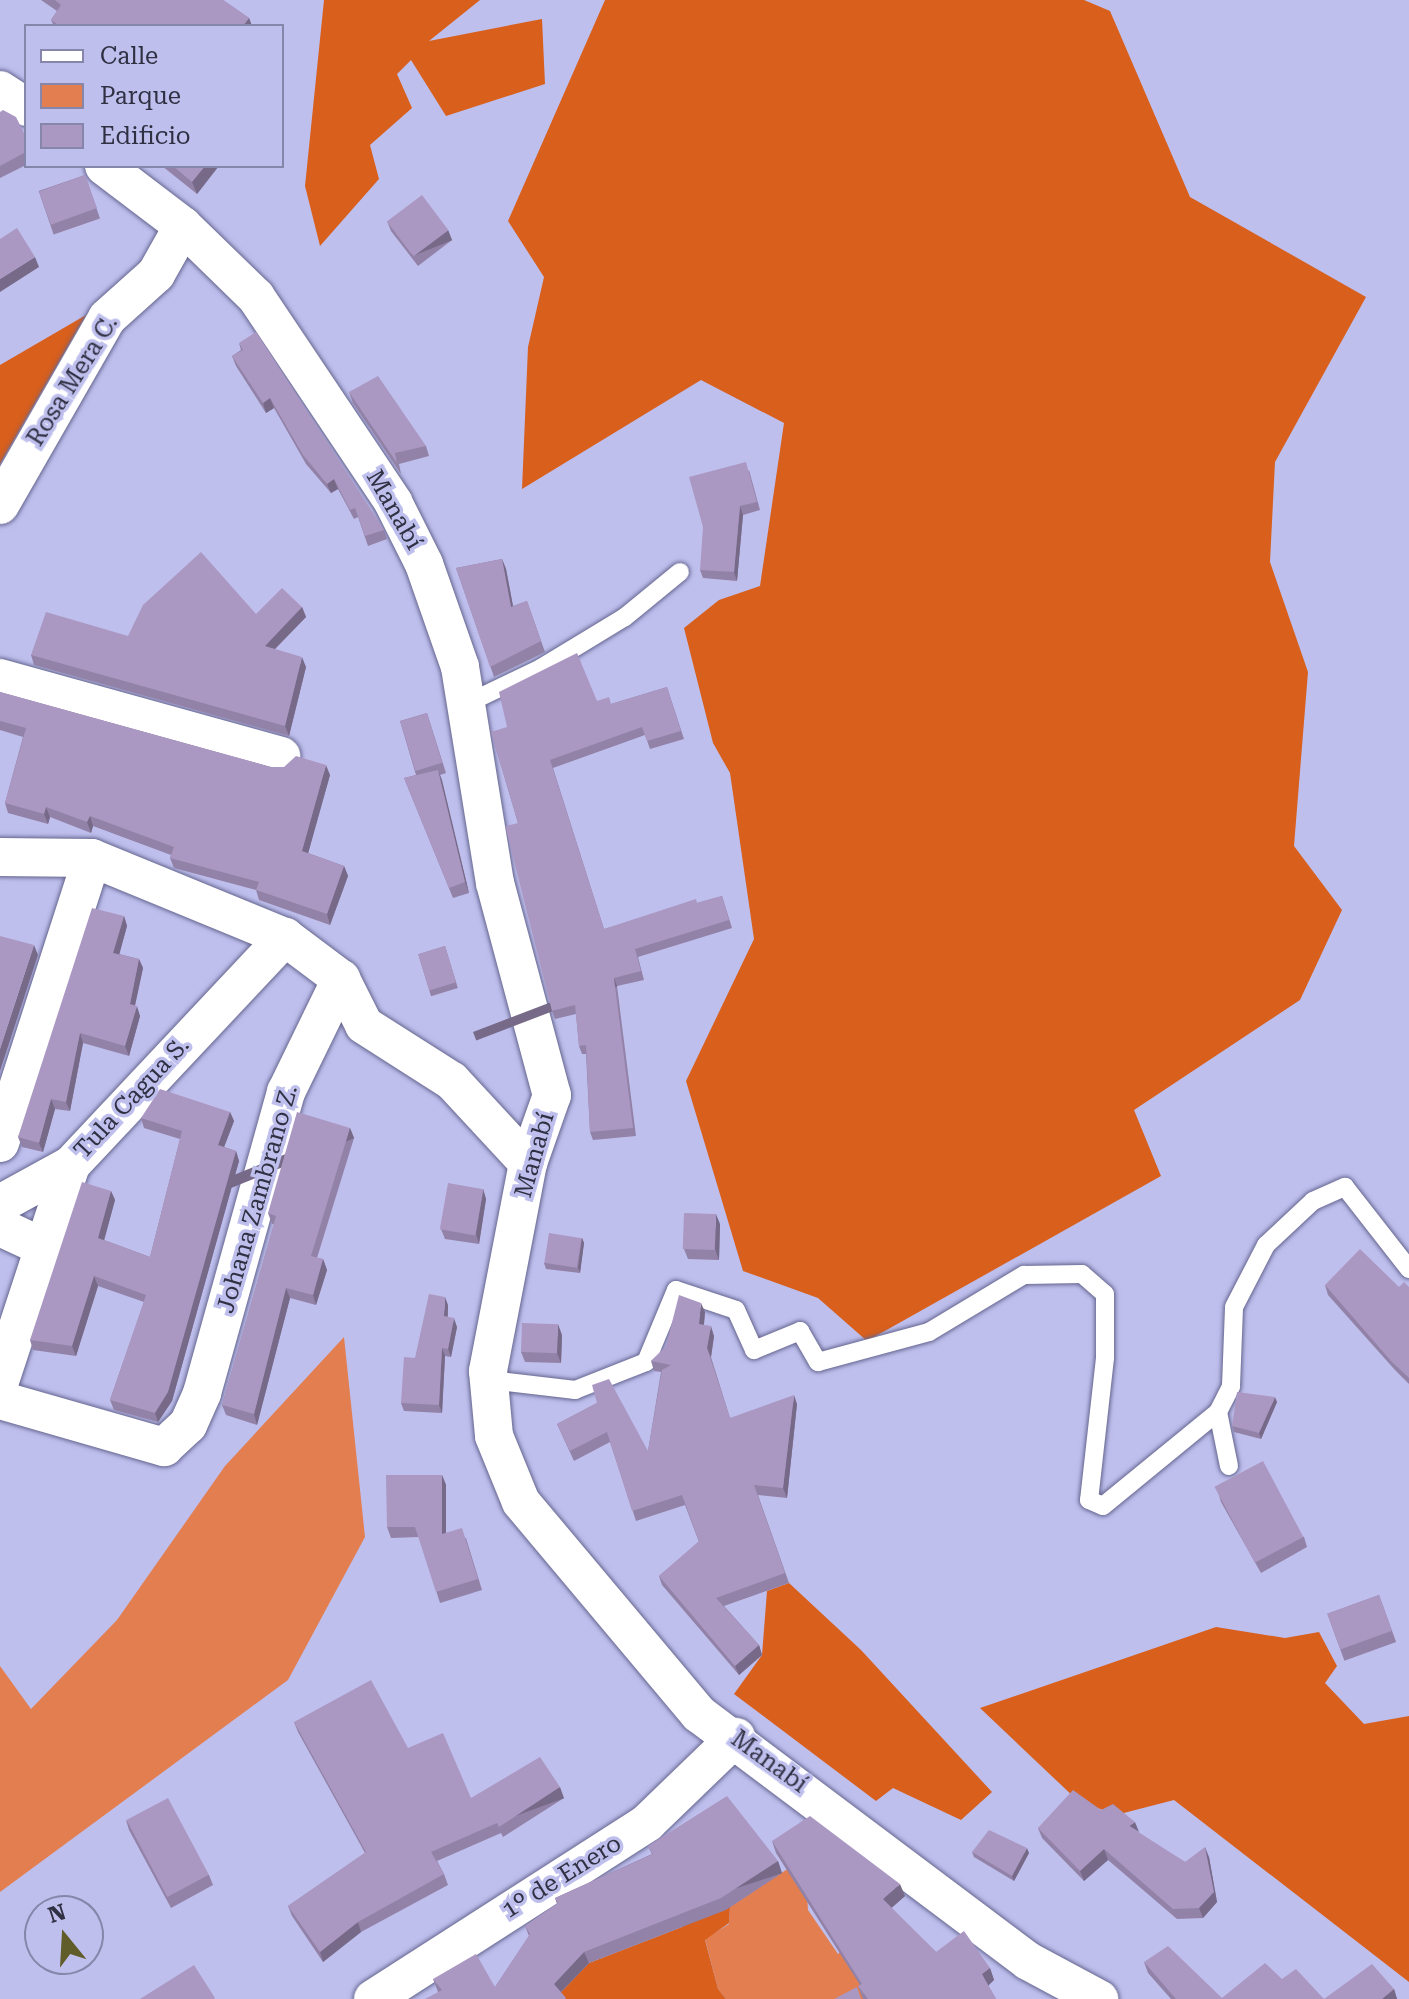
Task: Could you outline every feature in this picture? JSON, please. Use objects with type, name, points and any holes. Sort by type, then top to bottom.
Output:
[{"type":"street","points":[[0,90],[24,106]]},
{"type":"street","name":"Manabí","points":[[107,168],[183,226],[256,297],[393,502],[434,589],[468,703],[495,883],[552,1095],[528,1163],[490,1380],[494,1436],[521,1502],[699,1714],[736,1737],[1028,1961],[1099,1999]]},
{"type":"street","name":"Rosa Mera C.","points":[[0,505],[107,318],[156,274],[183,226]]},
{"type":"street","points":[[0,678],[281,756]]},
{"type":"street","points":[[0,857],[92,858],[285,937],[341,979],[364,1025],[452,1081],[528,1163]]},
{"type":"street","points":[[0,1143],[92,858]]},
{"type":"street","name":"Tula Cagua S.","points":[[0,1381],[71,1165],[285,937]]},
{"type":"street","name":"Johana Zambrano Z.","points":[[0,1400],[164,1447],[188,1425],[202,1393],[286,1092],[341,979]]},
{"type":"street","points":[[0,1204],[71,1165]]},
{"type":"street","points":[[0,1227],[45,1248]]},
{"type":"street","name":"1º de Enero","points":[[373,1999],[647,1823],[736,1737]]},
{"type":"lane","points":[[468,703],[541,668],[625,617],[680,572]]},
{"type":"lane","points":[[490,1380],[575,1390],[646,1362],[676,1290],[736,1310],[754,1350],[800,1331],[818,1362],[929,1332],[1024,1275],[1082,1274],[1105,1294],[1105,1358],[1089,1500],[1103,1506],[1218,1412],[1231,1386],[1234,1307],[1266,1245],[1313,1201],[1345,1187],[1409,1269]]},
{"type":"lane","points":[[1218,1412],[1229,1466]]},
{"type":"green space","points":[[344,1337],[365,1537],[288,1680],[0,1892],[0,1666],[31,1709],[117,1620],[225,1466]]},
{"type":"green space","points":[[789,1868],[807,1895],[808,1910],[838,1954],[859,1937],[926,1999],[726,1999],[718,1989],[705,1939],[729,1924],[730,1907]]},
{"type":"shaded area","points":[[324,0],[480,0],[429,41],[542,19],[545,84],[446,116],[411,60],[397,74],[412,108],[370,145],[379,179],[320,246],[305,186]]},
{"type":"shaded area","points":[[605,0],[1084,0],[1110,11],[1190,197],[1366,297],[1275,462],[1270,562],[1308,672],[1294,846],[1342,910],[1300,1000],[1134,1110],[1161,1176],[867,1341],[818,1298],[743,1271],[686,1081],[754,939],[730,773],[713,743],[684,628],[719,600],[760,586],[784,423],[701,380],[522,489],[528,347],[544,277],[508,221]]},
{"type":"shaded area","points":[[86,315],[0,464],[0,365]]},
{"type":"shaded area","points":[[789,1583],[861,1650],[992,1792],[961,1820],[893,1788],[876,1801],[734,1694],[762,1655],[767,1591]]},
{"type":"shaded area","points":[[1216,1627],[1285,1638],[1319,1632],[1337,1666],[1325,1683],[1364,1724],[1409,1716],[1409,1982],[1174,1800],[1116,1815],[1077,1800],[980,1708]]},
{"type":"shaded area","points":[[715,1886],[730,1907],[729,1923],[705,1940],[718,1989],[726,1999],[564,1999],[560,1993],[589,1963],[682,1927]]},
{"type":"building","points":[[55,0],[223,0],[249,18],[244,24],[57,24],[51,20],[61,5]]},
{"type":"building","points":[[3,110],[16,117],[24,133],[24,153],[0,166],[0,112]]},
{"type":"building","points":[[175,168],[203,168],[192,182]]},
{"type":"building","points":[[85,175],[97,208],[51,225],[39,192]]},
{"type":"building","points":[[422,195],[448,230],[413,257],[387,221]]},
{"type":"building","points":[[17,228],[35,257],[0,279],[0,239]]},
{"type":"building","points":[[256,332],[384,530],[365,536],[355,508],[350,510],[334,479],[327,484],[303,455],[270,398],[263,403],[232,356],[243,350],[239,343]]},
{"type":"building","points":[[378,376],[426,446],[395,453],[397,463],[349,392]]},
{"type":"building","points":[[746,462],[757,502],[740,506],[734,572],[700,570],[703,527],[689,477]]},
{"type":"building","points":[[201,552],[256,614],[282,588],[302,607],[265,646],[302,657],[285,726],[31,655],[46,612],[128,636],[143,605]]},
{"type":"building","points":[[502,559],[511,607],[527,601],[541,641],[490,667],[456,568]]},
{"type":"building","points":[[577,653],[597,701],[609,697],[611,704],[667,687],[681,731],[647,741],[642,727],[550,760],[604,929],[696,899],[697,903],[722,896],[729,920],[635,949],[641,971],[614,978],[633,1128],[590,1132],[586,1045],[579,1046],[575,1005],[552,1011],[507,833],[506,826],[518,823],[491,732],[507,727],[499,692]]},
{"type":"building","points":[[0,692],[271,767],[284,767],[296,756],[326,765],[302,851],[344,866],[327,914],[256,890],[259,882],[170,858],[174,847],[90,816],[87,822],[46,807],[44,814],[5,803],[26,728],[0,721]]},
{"type":"building","points":[[427,713],[442,763],[415,771],[400,721]]},
{"type":"building","points":[[438,770],[465,882],[449,888],[404,778]]},
{"type":"building","points":[[92,908],[124,916],[113,953],[139,959],[130,1004],[137,1006],[125,1046],[80,1033],[66,1102],[51,1099],[39,1143],[18,1137]]},
{"type":"building","points":[[0,936],[34,945],[0,1049]]},
{"type":"building","points":[[445,946],[456,982],[429,991],[418,954]]},
{"type":"building","points":[[160,1089],[230,1112],[218,1145],[236,1151],[168,1392],[155,1413],[110,1400],[146,1295],[94,1276],[72,1346],[30,1340],[82,1182],[111,1191],[98,1238],[150,1257],[182,1131],[141,1118]]},
{"type":"building","points":[[297,1112],[350,1128],[311,1256],[323,1259],[313,1295],[286,1288],[254,1414],[222,1405],[276,1216],[268,1213]]},
{"type":"building","points":[[448,1183],[483,1189],[475,1236],[440,1229]]},
{"type":"building","points":[[684,1213],[716,1214],[715,1250],[683,1249]]},
{"type":"building","points":[[549,1233],[582,1238],[577,1268],[544,1263]]},
{"type":"building","points":[[1360,1249],[1399,1287],[1404,1282],[1409,1287],[1409,1378],[1325,1285]]},
{"type":"building","points":[[429,1294],[445,1297],[444,1316],[454,1318],[448,1349],[442,1348],[439,1405],[401,1403],[404,1357],[415,1358]]},
{"type":"building","points":[[679,1295],[701,1303],[699,1324],[711,1326],[707,1348],[730,1418],[794,1395],[783,1488],[754,1485],[785,1573],[716,1598],[759,1645],[735,1666],[659,1576],[699,1541],[682,1495],[632,1511],[607,1432],[570,1451],[557,1424],[597,1403],[592,1385],[609,1379],[648,1451],[662,1370],[671,1365],[651,1361],[666,1346]]},
{"type":"building","points":[[522,1323],[558,1324],[557,1353],[521,1352]]},
{"type":"building","points":[[1237,1392],[1275,1397],[1259,1433],[1232,1426]]},
{"type":"building","points":[[1263,1461],[1303,1537],[1255,1563],[1214,1487]]},
{"type":"building","points":[[386,1475],[442,1475],[442,1534],[462,1528],[478,1579],[436,1592],[415,1527],[387,1527]]},
{"type":"building","points":[[1379,1595],[1392,1631],[1340,1650],[1327,1614]]},
{"type":"building","points":[[371,1680],[408,1748],[443,1733],[471,1798],[540,1757],[560,1787],[499,1827],[497,1823],[431,1852],[444,1874],[358,1922],[320,1952],[288,1906],[366,1852],[294,1722]]},
{"type":"building","points":[[1073,1790],[1101,1810],[1113,1804],[1135,1822],[1129,1826],[1185,1862],[1205,1847],[1214,1892],[1199,1908],[1173,1909],[1104,1849],[1080,1871],[1038,1828]]},
{"type":"building","points":[[727,1796],[778,1861],[721,1898],[584,1952],[554,1984],[565,1999],[425,1999],[442,1990],[433,1979],[476,1954],[495,1987],[530,1934],[525,1926],[558,1903],[555,1898],[653,1854],[648,1846]]},
{"type":"building","points":[[168,1798],[209,1875],[167,1897],[127,1820]]},
{"type":"building","points":[[810,1816],[900,1884],[883,1899],[936,1952],[964,1931],[990,1968],[982,1974],[996,1999],[868,1999],[858,1986],[862,1984],[772,1841]]},
{"type":"building","points":[[989,1830],[1027,1848],[1012,1876],[972,1852]]},
{"type":"building","points":[[1168,1946],[1222,1998],[1265,1963],[1282,1979],[1296,1969],[1324,1999],[1176,1999],[1144,1962]]},
{"type":"building","points":[[1372,1964],[1394,1989],[1382,1999],[1324,1999]]},
{"type":"building","points":[[194,1965],[214,1999],[140,1999]]},
{"type":"building","points":[[857,1987],[861,1999],[834,1999]]}]
